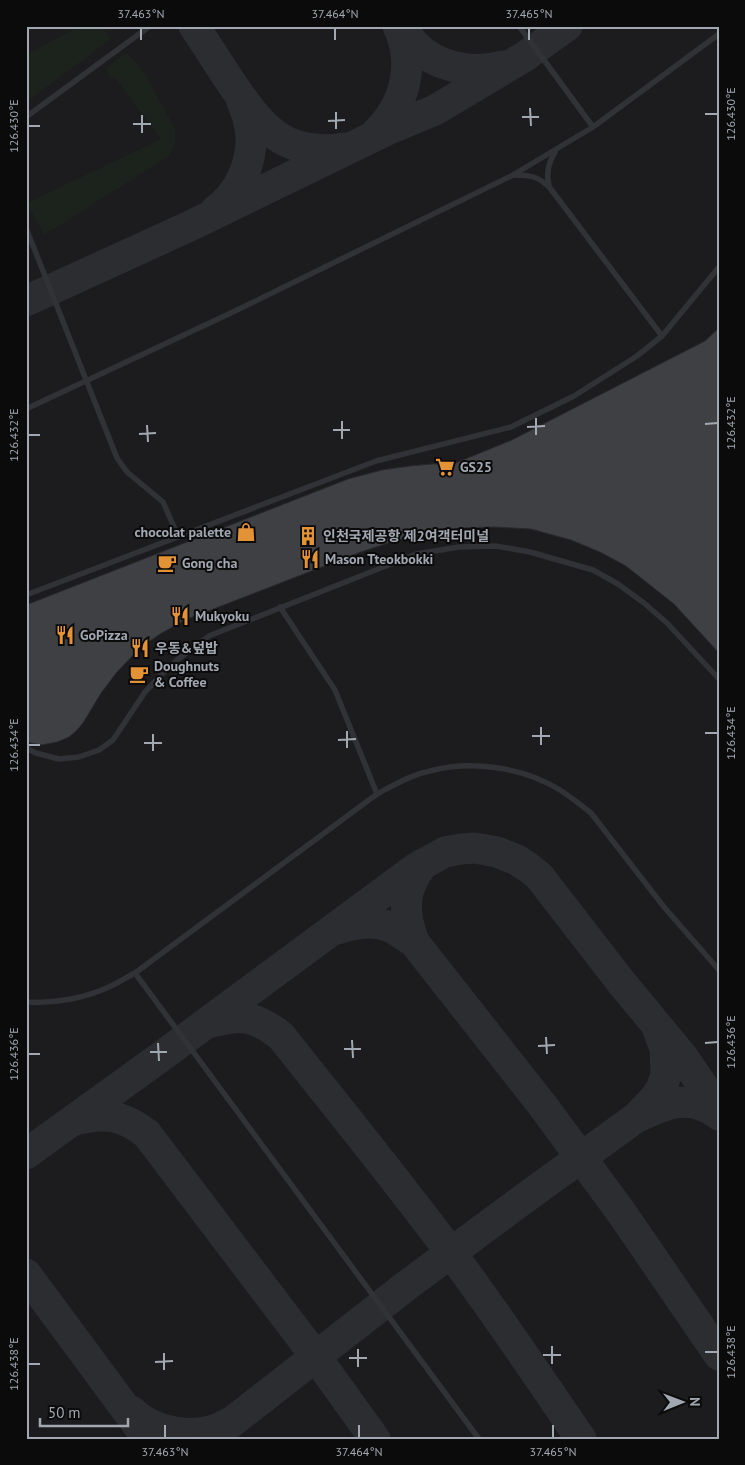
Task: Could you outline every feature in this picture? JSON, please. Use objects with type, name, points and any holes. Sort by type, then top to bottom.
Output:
[{"type":"lane","points":[[26,117],[150,26]]},
{"type":"lane","points":[[519,26],[593,127]]},
{"type":"lane","points":[[26,409],[233,312],[513,175],[593,127],[719,34]]},
{"type":"lane","points":[[550,188],[547,175],[548,168],[556,150]]},
{"type":"lane","points":[[513,175],[533,176],[544,181],[662,336]]},
{"type":"lane","points":[[26,228],[117,458],[127,472],[163,502],[178,536]]},
{"type":"lane","points":[[26,595],[376,461],[510,427],[574,396],[637,356],[662,336],[719,267]]},
{"type":"lane","points":[[26,748],[36,753],[59,759],[78,757],[99,750],[113,740],[145,692],[177,660],[209,636],[416,554],[459,547],[496,546],[530,552],[593,570],[618,584],[644,603],[667,623],[719,679]]},
{"type":"lane","points":[[280,608],[335,690],[377,794]]},
{"type":"lane","points":[[26,1002],[54,1001],[85,996],[110,987],[136,973],[377,794],[410,777],[430,770],[457,766],[483,766],[511,770],[541,780],[561,790],[591,813],[664,908],[719,970]]},
{"type":"lane","points":[[136,973],[479,1439]]},
{"type":"shaded area","points":[[26,26],[719,26],[719,1439],[26,1439]]},
{"type":"shaded area","points":[[80,26],[101,26],[111,39],[26,102],[26,55]]},
{"type":"shaded area","points":[[126,53],[145,75],[175,129],[176,141],[173,148],[169,156],[44,235],[27,203],[161,139],[115,77],[111,78],[106,69]]},
{"type":"building","name":"인천국제공항 제2여객터미널","points":[[719,328],[719,653],[674,604],[626,566],[600,552],[571,540],[531,529],[462,528],[432,532],[394,541],[358,553],[185,620],[140,648],[117,672],[101,693],[83,723],[69,737],[57,742],[41,745],[26,742],[26,605],[348,479],[382,470],[410,466],[453,464],[512,440],[705,341]]},
{"type":"taxiway","points":[[194,26],[241,97],[263,125],[289,143],[305,148],[323,150],[344,148]]},
{"type":"taxiway","points":[[375,134],[394,111],[404,84],[407,69],[406,55],[398,26]]},
{"type":"taxiway","points":[[400,26],[424,53],[445,64],[468,69],[503,66]]},
{"type":"taxiway","points":[[26,301],[192,225],[387,130],[435,110],[524,57],[567,26]]},
{"type":"taxiway","points":[[216,210],[237,187],[249,157],[251,132],[242,102]]},
{"type":"taxiway","points":[[26,1154],[416,868],[445,852],[475,848],[497,852],[517,860],[539,876],[621,982],[683,1057],[719,1110]]},
{"type":"taxiway","points":[[414,942],[406,911],[406,901],[411,883],[423,864]]},
{"type":"taxiway","points":[[334,930],[354,924],[376,923],[390,927],[414,942],[543,1106],[621,1212],[719,1355]]},
{"type":"taxiway","points":[[208,1023],[229,1018],[246,1018],[263,1024],[281,1036],[451,1253],[581,1439]]},
{"type":"taxiway","points":[[209,1439],[406,1286],[637,1117],[655,1098],[662,1087],[666,1075],[665,1049],[658,1030]]},
{"type":"taxiway","points":[[638,1117],[678,1102],[698,1104],[709,1108],[719,1115]]},
{"type":"taxiway","points":[[75,1120],[96,1116],[113,1117],[122,1119],[147,1134],[316,1357],[375,1439]]},
{"type":"taxiway","points":[[26,1274],[148,1439]]},
{"type":"taxiway","points":[[131,1411],[153,1426],[178,1433],[205,1432],[229,1423]]},
{"type":"place","name":"GS25","points":[[445,467]]},
{"type":"place","name":"chocolat palette","points":[[246,532]]},
{"type":"place","name":"인천국제공항 제2여객터미널","points":[[308,536]]},
{"type":"place","name":"Mason Tteokbokki","points":[[310,559]]},
{"type":"place","name":"Gong cha","points":[[167,563]]},
{"type":"place","name":"Mukyoku","points":[[180,616]]},
{"type":"place","name":"GoPizza","points":[[65,635]]},
{"type":"place","name":"우동&덮밥","points":[[140,648]]},
{"type":"place","name":"Doughnuts & Coffee","points":[[139,674]]}]
